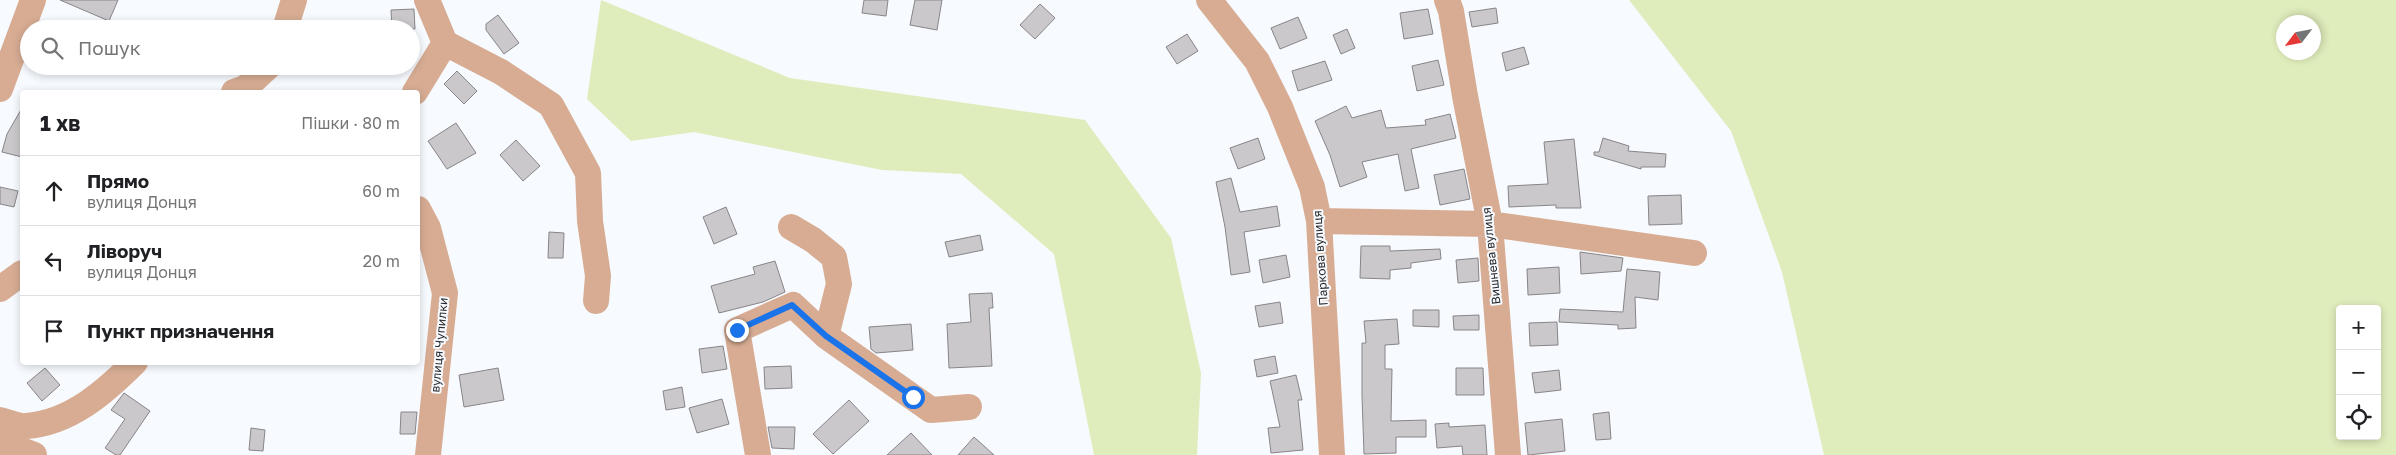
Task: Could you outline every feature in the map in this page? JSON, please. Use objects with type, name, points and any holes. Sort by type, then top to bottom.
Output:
[{"type":"street","points":[[26,20],[33,0]]},
{"type":"street","points":[[288,20],[294,0]]},
{"type":"street","points":[[427,0],[445,43],[501,72],[551,105],[588,173],[590,221],[598,276],[596,301]]},
{"type":"street","name":"Паркова вулиця","points":[[1209,0],[1261,69],[1280,107],[1312,187],[1320,221],[1332,455]]},
{"type":"street","name":"Вишнева вулиця","points":[[1447,0],[1451,11],[1465,96],[1490,224],[1508,455]]},
{"type":"street","points":[[0,89],[20,35]]},
{"type":"street","points":[[416,90],[445,43]]},
{"type":"street","points":[[240,90],[245,88],[259,75]]},
{"type":"street","name":"вулиця Чупилки","points":[[420,213],[428,228],[445,293],[428,455]]},
{"type":"street","points":[[1320,221],[1490,224],[1694,252]]},
{"type":"street","points":[[791,227],[813,240],[834,257],[839,284],[826,336]]},
{"type":"street","points":[[0,290],[20,275]]},
{"type":"street","points":[[758,455],[737,330],[792,305],[826,336],[931,410],[969,407]]},
{"type":"street","points":[[0,420],[25,426],[64,417],[106,392],[132,365]]},
{"type":"street","points":[[0,442],[34,455]]},
{"type":"green space","points":[[601,0],[790,78],[1085,120],[1171,238],[1201,373],[1197,455],[1094,455],[1054,254],[961,174],[882,170],[694,132],[631,141],[587,99]]},
{"type":"green space","points":[[1629,0],[2396,0],[2396,455],[1824,455],[1782,272],[1731,131]]},
{"type":"building","points":[[60,0],[118,0],[109,20]]},
{"type":"building","points":[[864,0],[888,0],[886,16],[862,13]]},
{"type":"building","points":[[915,0],[942,0],[937,30],[910,25]]},
{"type":"building","points":[[1040,4],[1055,18],[1035,39],[1020,25]]},
{"type":"building","points":[[1496,8],[1498,23],[1472,27],[1469,12]]},
{"type":"building","points":[[414,9],[415,20],[392,20],[391,10]]},
{"type":"building","points":[[1428,9],[1433,34],[1404,39],[1400,13]]},
{"type":"building","points":[[498,15],[519,43],[504,54],[486,30],[486,24]]},
{"type":"building","points":[[1298,17],[1307,38],[1280,49],[1271,28]]},
{"type":"building","points":[[1347,29],[1355,48],[1341,54],[1333,35]]},
{"type":"building","points":[[1187,34],[1198,51],[1177,64],[1166,47]]},
{"type":"building","points":[[1524,47],[1529,64],[1506,71],[1502,53]]},
{"type":"building","points":[[1438,60],[1444,85],[1417,91],[1412,66]]},
{"type":"building","points":[[1325,61],[1332,80],[1298,91],[1292,71]]},
{"type":"building","points":[[457,71],[477,91],[464,104],[444,84]]},
{"type":"building","points":[[1346,106],[1352,118],[1381,110],[1386,128],[1426,125],[1425,120],[1450,114],[1456,138],[1411,149],[1419,188],[1405,191],[1398,154],[1362,162],[1367,177],[1340,187],[1330,155],[1315,121]]},
{"type":"building","points":[[20,111],[20,156],[2,152],[7,134]]},
{"type":"building","points":[[456,123],[476,153],[447,169],[428,141]]},
{"type":"building","points":[[1258,138],[1265,159],[1238,169],[1230,148]]},
{"type":"building","points":[[1603,138],[1629,146],[1628,151],[1666,154],[1665,167],[1641,167],[1641,169],[1594,155],[1594,152],[1599,152]]},
{"type":"building","points":[[1574,139],[1581,208],[1556,208],[1556,205],[1509,207],[1508,186],[1548,184],[1544,142]]},
{"type":"building","points":[[516,140],[540,166],[523,181],[500,155]]},
{"type":"building","points":[[1464,169],[1470,199],[1440,205],[1434,175]]},
{"type":"building","points":[[1231,178],[1240,212],[1277,206],[1280,226],[1244,232],[1250,272],[1231,275],[1225,227],[1216,182]]},
{"type":"building","points":[[0,187],[18,191],[14,207],[0,204]]},
{"type":"building","points":[[1681,195],[1682,224],[1649,225],[1648,196]]},
{"type":"building","points":[[726,207],[737,234],[714,244],[703,217]]},
{"type":"building","points":[[549,232],[564,233],[563,258],[548,258]]},
{"type":"building","points":[[980,235],[983,250],[949,257],[945,242]]},
{"type":"building","points":[[1361,246],[1390,246],[1390,251],[1440,249],[1441,259],[1411,263],[1411,268],[1390,270],[1390,279],[1360,278]]},
{"type":"building","points":[[1580,252],[1623,258],[1621,271],[1581,274]]},
{"type":"building","points":[[1286,255],[1290,277],[1263,283],[1259,260]]},
{"type":"building","points":[[1478,258],[1479,281],[1458,283],[1456,260]]},
{"type":"building","points":[[775,261],[785,292],[763,302],[719,313],[711,286],[755,274],[753,267]]},
{"type":"building","points":[[1559,267],[1560,293],[1528,295],[1527,269]]},
{"type":"building","points":[[1627,269],[1660,272],[1658,300],[1635,297],[1636,328],[1618,329],[1618,325],[1559,322],[1560,309],[1623,312]]},
{"type":"building","points":[[992,293],[993,308],[989,308],[992,366],[949,368],[947,324],[971,322],[969,294]]},
{"type":"building","points":[[1280,302],[1283,323],[1259,327],[1255,306]]},
{"type":"building","points":[[1413,310],[1439,310],[1439,327],[1413,326]]},
{"type":"building","points":[[1479,315],[1479,330],[1454,330],[1453,316]]},
{"type":"building","points":[[1397,319],[1399,344],[1385,345],[1385,369],[1392,369],[1391,421],[1426,420],[1426,437],[1396,437],[1396,453],[1364,454],[1362,343],[1366,343],[1364,321]]},
{"type":"building","points":[[1557,322],[1558,345],[1530,346],[1529,323]]},
{"type":"building","points":[[911,324],[913,350],[876,353],[871,349],[869,327]]},
{"type":"building","points":[[723,346],[727,369],[702,373],[699,349]]},
{"type":"building","points":[[1275,356],[1278,373],[1257,377],[1254,360]]},
{"type":"building","points":[[791,366],[792,388],[765,389],[764,367]]},
{"type":"building","points":[[45,368],[60,385],[42,401],[27,383]]},
{"type":"building","points":[[498,368],[504,400],[464,407],[459,375]]},
{"type":"building","points":[[1456,368],[1483,368],[1484,395],[1456,395]]},
{"type":"building","points":[[1559,370],[1561,390],[1535,393],[1532,373]]},
{"type":"building","points":[[1296,375],[1302,400],[1298,400],[1303,450],[1271,453],[1268,428],[1280,427],[1270,381]]},
{"type":"building","points":[[682,387],[685,407],[666,410],[663,391]]},
{"type":"building","points":[[124,393],[150,411],[120,455],[116,455],[105,448],[125,419],[111,410]]},
{"type":"building","points":[[722,399],[729,424],[697,433],[689,408]]},
{"type":"building","points":[[849,400],[869,421],[833,454],[813,434]]},
{"type":"building","points":[[401,412],[417,412],[415,434],[400,434]]},
{"type":"building","points":[[1609,412],[1611,439],[1596,440],[1593,414]]},
{"type":"building","points":[[1562,419],[1565,451],[1528,455],[1525,423]]},
{"type":"building","points":[[1449,423],[1449,427],[1485,425],[1487,455],[1463,455],[1462,446],[1437,448],[1435,424]]},
{"type":"building","points":[[768,427],[795,427],[794,449],[772,448]]},
{"type":"building","points":[[251,428],[265,430],[263,451],[249,450]]},
{"type":"building","points":[[911,433],[932,455],[887,455]]},
{"type":"building","points":[[974,437],[994,455],[958,455]]},
{"type":"route","points":[[737,330],[792,305],[826,336],[913,397]]}]
